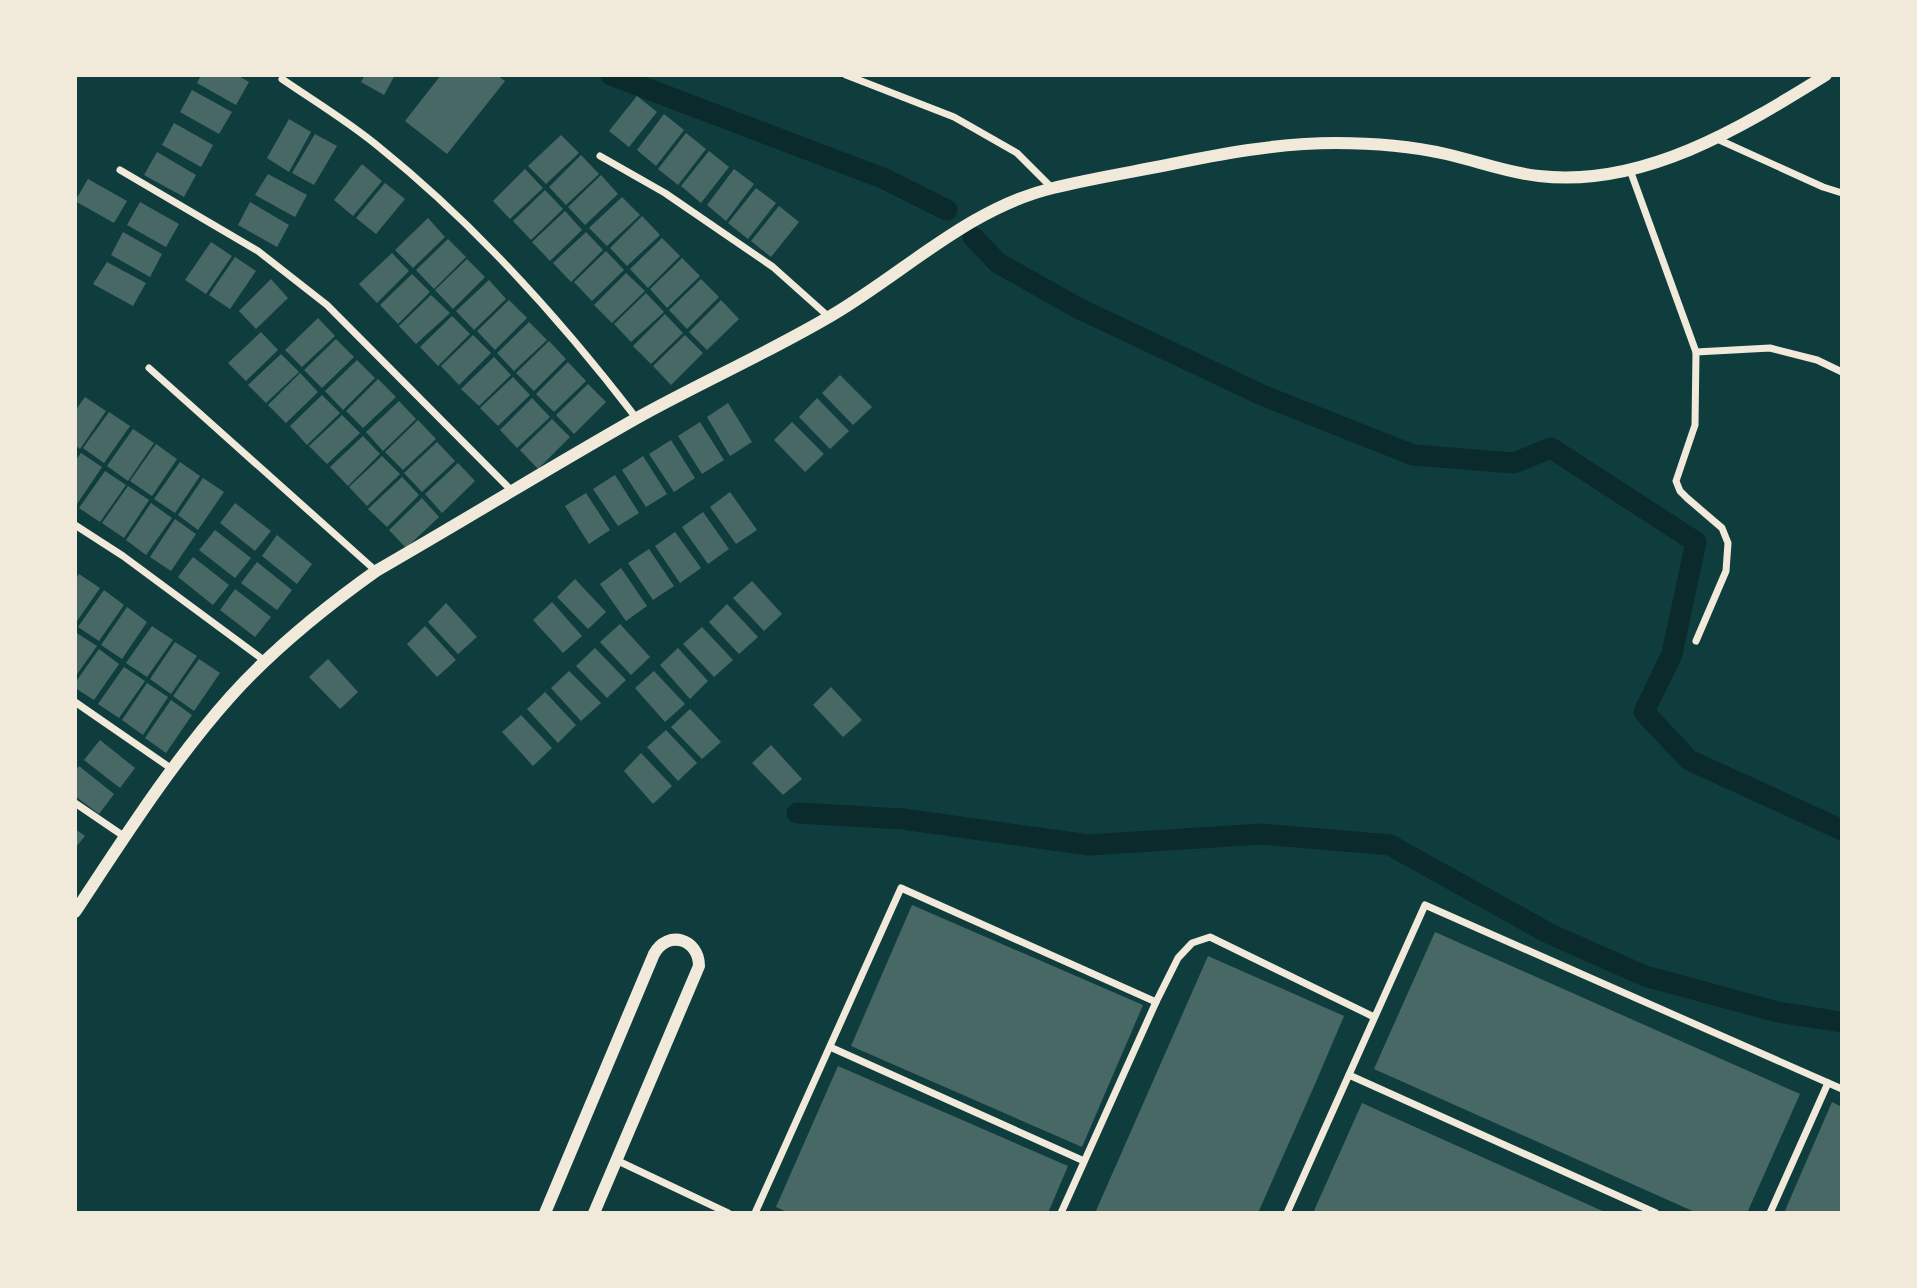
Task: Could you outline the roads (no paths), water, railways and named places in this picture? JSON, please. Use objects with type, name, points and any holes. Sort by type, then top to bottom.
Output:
[{"type":"street","points":[[846,75],[954,117],[1017,153],[1052,188]]},
{"type":"street","points":[[75,912],[172,769],[216,713],[265,660],[337,599],[376,571],[636,419],[829,317],[979,217],[1002,205],[1052,188],[1227,153],[1298,144],[1358,144],[1406,148],[1442,153],[1536,176],[1583,177],[1630,170],[1676,155],[1715,137],[1826,75]]},
{"type":"street","points":[[282,79],[377,145],[438,197],[506,265],[599,370],[636,419]]},
{"type":"street","points":[[1715,137],[1842,193]]},
{"type":"street","points":[[600,156],[665,194],[773,267],[829,317]]},
{"type":"street","points":[[121,170],[258,251],[327,305],[513,492]]},
{"type":"street","points":[[1630,170],[1696,352],[1695,425],[1676,481],[1687,499],[1722,528],[1728,543],[1726,571],[1696,641]]},
{"type":"street","points":[[1696,352],[1770,348],[1816,360],[1842,372]]},
{"type":"street","points":[[149,368],[376,571]]},
{"type":"street","points":[[75,525],[123,556],[265,660]]},
{"type":"street","points":[[75,702],[172,769]]},
{"type":"street","points":[[75,803],[126,837]]},
{"type":"street","points":[[755,1213],[901,888],[1156,1002]]},
{"type":"street","points":[[1287,1213],[1425,905],[1842,1089]]},
{"type":"street","points":[[1061,1213],[1156,1002],[1178,958],[1192,943],[1210,937],[1374,1017]]},
{"type":"street","points":[[545,1213],[654,954],[663,943],[682,940],[697,953],[699,966],[594,1213]]},
{"type":"street","points":[[830,1047],[1084,1161]]},
{"type":"street","points":[[1349,1075],[1656,1213]]},
{"type":"street","points":[[1770,1213],[1828,1083]]},
{"type":"street","points":[[616,1160],[728,1213]]},
{"type":"waterway","points":[[611,75],[885,179],[947,210]]},
{"type":"waterway","points":[[973,237],[998,263],[1078,308],[1262,395],[1413,455],[1514,463],[1551,448],[1696,542],[1672,654],[1644,712],[1689,760],[1842,830]]},
{"type":"waterway","points":[[797,813],[903,819],[1089,845],[1262,834],[1390,845],[1548,933],[1645,976],[1778,1012],[1842,1022]]}]
